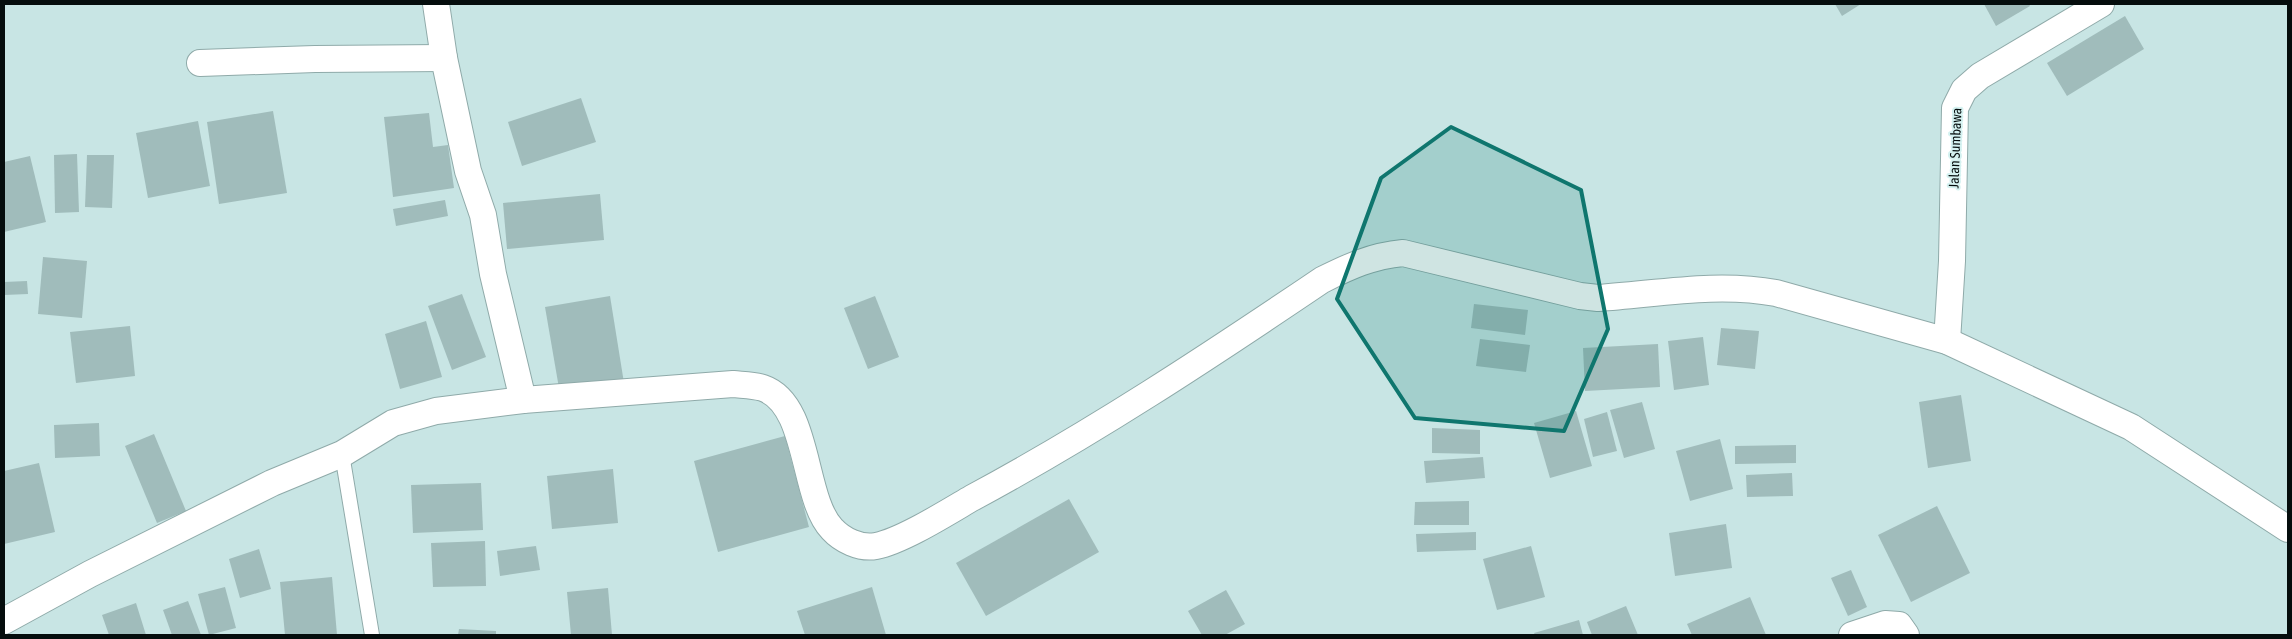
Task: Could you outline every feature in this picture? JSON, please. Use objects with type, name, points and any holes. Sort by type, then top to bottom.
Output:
[{"type":"street","points":[[436,4],[444,58],[468,171],[483,215],[493,274],[523,400]]},
{"type":"street","name":"Jalan Sumbawa","points":[[1948,341],[1952,260],[1955,108],[1958,97],[1980,76],[2101,4]]},
{"type":"street","points":[[200,63],[315,59],[444,58]]},
{"type":"street","points":[[11,635],[4,621],[90,574],[263,487],[342,454],[394,424],[436,412],[523,400],[733,384],[764,388],[782,402],[794,422],[819,506],[830,527],[842,538],[855,544],[876,546],[908,533],[1066,446],[1322,280],[1355,263],[1378,256],[1403,253],[1580,296],[1598,298],[1706,287],[1752,289],[1776,293],[1948,341],[2132,427],[2288,528]]},
{"type":"street","points":[[1852,635],[1885,624],[1898,625],[1906,635]]},
{"type":"lane","points":[[342,454],[372,635]]},
{"type":"highlighted area","points":[[1451,127],[1581,190],[1608,329],[1564,431],[1415,418],[1337,299],[1381,178]]},
{"type":"building","points":[[1835,4],[1861,4],[1842,16]]},
{"type":"building","points":[[1984,4],[2029,4],[2030,6],[1996,26]]},
{"type":"building","points":[[2125,16],[2144,49],[2067,96],[2047,63]]},
{"type":"building","points":[[581,98],[596,142],[522,166],[508,122]]},
{"type":"building","points":[[273,111],[287,193],[219,204],[207,122]]},
{"type":"building","points":[[429,113],[433,147],[448,145],[454,188],[393,197],[384,117]]},
{"type":"building","points":[[198,121],[210,186],[148,198],[136,133]]},
{"type":"building","points":[[77,154],[79,212],[55,213],[54,155]]},
{"type":"building","points":[[87,155],[114,155],[112,208],[85,207]]},
{"type":"building","points":[[30,156],[46,222],[4,232],[4,162]]},
{"type":"building","points":[[600,194],[604,240],[507,249],[503,203]]},
{"type":"building","points":[[445,200],[448,216],[396,226],[393,209]]},
{"type":"building","points":[[43,257],[87,261],[82,318],[38,314]]},
{"type":"building","points":[[27,281],[28,294],[4,295],[4,282]]},
{"type":"building","points":[[462,294],[486,357],[452,370],[428,306]]},
{"type":"building","points":[[610,296],[624,383],[560,394],[545,307]]},
{"type":"building","points":[[875,296],[899,357],[868,369],[844,308]]},
{"type":"building","points":[[1474,304],[1528,310],[1525,335],[1471,328]]},
{"type":"building","points":[[426,321],[442,377],[400,389],[385,334]]},
{"type":"building","points":[[130,326],[135,376],[76,383],[70,332]]},
{"type":"building","points":[[1721,328],[1759,331],[1755,369],[1717,365]]},
{"type":"building","points":[[1703,337],[1709,385],[1674,390],[1668,341]]},
{"type":"building","points":[[1480,339],[1530,345],[1526,372],[1476,366]]},
{"type":"building","points":[[1658,344],[1660,387],[1585,391],[1583,348]]},
{"type":"building","points":[[1961,395],[1971,461],[1928,468],[1919,402]]},
{"type":"building","points":[[1642,402],[1655,449],[1624,458],[1610,410]]},
{"type":"building","points":[[1576,411],[1592,466],[1550,478],[1534,423]]},
{"type":"building","points":[[1607,412],[1617,451],[1593,457],[1584,419]]},
{"type":"building","points":[[99,423],[100,456],[55,458],[54,425]]},
{"type":"building","points":[[1432,428],[1480,430],[1480,454],[1432,453]]},
{"type":"building","points":[[154,434],[186,511],[157,523],[125,446]]},
{"type":"building","points":[[785,436],[809,527],[718,552],[694,461]]},
{"type":"building","points":[[1720,439],[1733,489],[1690,501],[1676,451]]},
{"type":"building","points":[[1796,445],[1796,463],[1735,464],[1735,446]]},
{"type":"building","points":[[1483,457],[1485,478],[1426,483],[1424,461]]},
{"type":"building","points":[[39,463],[55,532],[4,544],[4,471]]},
{"type":"building","points":[[613,469],[618,523],[552,529],[547,476]]},
{"type":"building","points":[[1792,473],[1793,496],[1747,497],[1746,475]]},
{"type":"building","points":[[481,483],[483,530],[413,533],[411,485]]},
{"type":"building","points":[[1069,499],[1099,552],[986,616],[956,563]]},
{"type":"building","points":[[1469,501],[1469,525],[1414,525],[1415,502]]},
{"type":"building","points":[[1937,506],[1970,573],[1911,602],[1878,535]]},
{"type":"building","points":[[1726,524],[1732,568],[1675,576],[1669,533]]},
{"type":"building","points":[[1476,532],[1476,550],[1417,552],[1416,534]]},
{"type":"building","points":[[485,541],[486,586],[433,587],[431,543]]},
{"type":"building","points":[[536,546],[540,570],[500,576],[497,551]]},
{"type":"building","points":[[1531,546],[1545,597],[1497,610],[1483,559]]},
{"type":"building","points":[[259,549],[271,589],[240,598],[229,559]]},
{"type":"building","points":[[1851,570],[1867,607],[1848,616],[1831,578]]},
{"type":"building","points":[[332,577],[337,635],[285,635],[280,582]]},
{"type":"building","points":[[225,587],[236,628],[209,635],[198,594]]},
{"type":"building","points":[[872,587],[886,635],[805,635],[797,611]]},
{"type":"building","points":[[608,588],[612,635],[571,635],[567,592]]},
{"type":"building","points":[[1226,590],[1245,624],[1225,635],[1202,635],[1188,611]]},
{"type":"building","points":[[1750,597],[1766,635],[1692,635],[1687,624]]},
{"type":"building","points":[[188,601],[201,635],[172,635],[163,610]]},
{"type":"building","points":[[136,603],[146,635],[109,635],[102,615]]},
{"type":"building","points":[[1626,606],[1638,635],[1592,635],[1587,622]]},
{"type":"building","points":[[1579,620],[1583,635],[1535,635],[1534,633]]},
{"type":"building","points":[[459,629],[496,631],[496,635],[458,635]]}]
